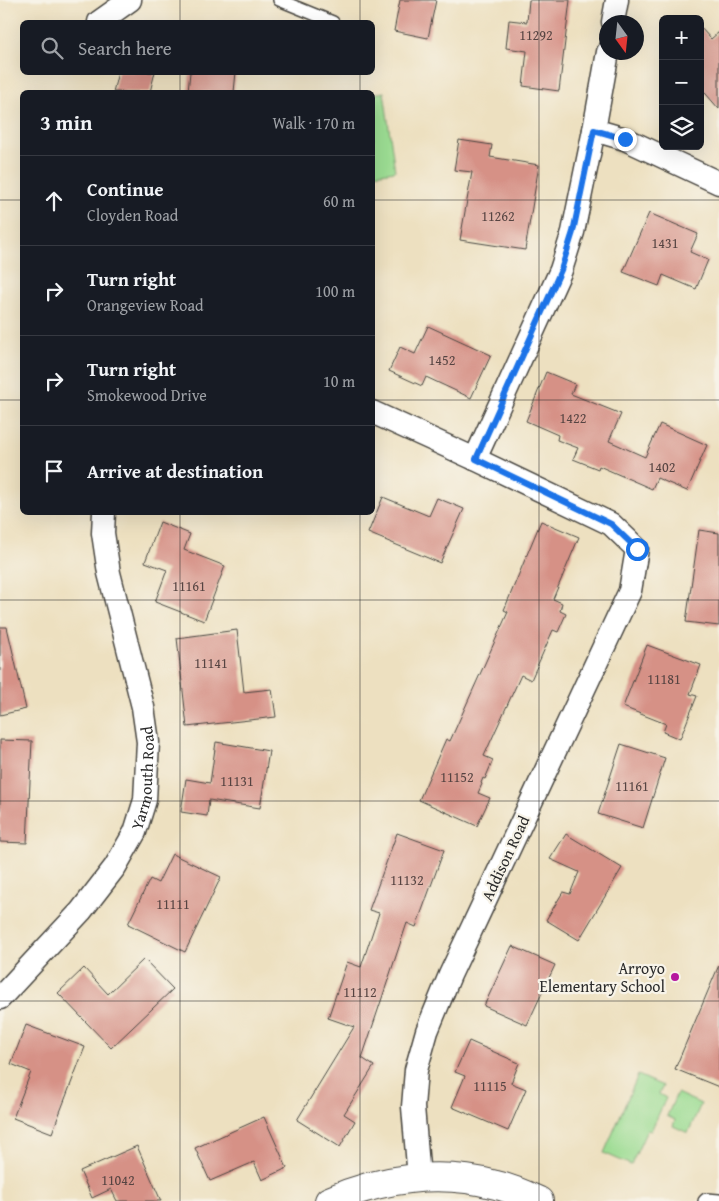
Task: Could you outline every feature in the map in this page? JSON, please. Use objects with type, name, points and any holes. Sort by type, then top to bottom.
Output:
[{"type":"street","points":[[102,20],[130,0]]},
{"type":"street","points":[[614,15],[617,0]]},
{"type":"street","points":[[375,413],[476,459],[561,270],[573,232],[607,60]]},
{"type":"street","points":[[594,130],[625,139],[719,183]]},
{"type":"street","name":"Addison Road","points":[[419,1178],[413,1107],[416,1070],[426,1030],[630,591],[637,549],[611,524],[476,459]]},
{"type":"street","name":"Yarmouth Road","points":[[0,998],[81,911],[115,867],[135,832],[145,800],[148,742],[143,707],[109,573],[103,533],[104,515]]},
{"type":"street","points":[[329,1201],[349,1192],[379,1184],[419,1178],[443,1177],[497,1185],[539,1201]]},
{"type":"lane","points":[[279,0],[328,20]]},
{"type":"lane","points":[[704,1201],[706,1199],[719,1200]]},
{"type":"green space","points":[[384,92],[395,171],[375,174],[375,94]]},
{"type":"green space","points":[[638,1075],[663,1086],[659,1094],[666,1098],[651,1131],[647,1130],[631,1165],[604,1153]]},
{"type":"green space","points":[[677,1093],[701,1104],[688,1133],[673,1126],[675,1120],[667,1116]]},
{"type":"building","points":[[400,0],[436,0],[428,38],[394,31]]},
{"type":"building","points":[[529,0],[570,0],[559,91],[523,86],[527,51],[506,48],[509,20],[527,22]]},
{"type":"building","points":[[704,31],[711,39],[719,32],[719,109],[704,92]]},
{"type":"building","points":[[117,75],[154,75],[150,90],[114,90]]},
{"type":"building","points":[[190,75],[236,75],[234,90],[188,90]]},
{"type":"building","points":[[459,140],[492,145],[490,157],[539,165],[525,250],[460,240],[472,172],[454,170]]},
{"type":"building","points":[[649,213],[698,234],[690,252],[708,260],[696,289],[663,275],[659,286],[623,272]]},
{"type":"building","points":[[428,326],[491,355],[471,398],[426,377],[422,386],[389,371],[400,347],[415,354]]},
{"type":"building","points":[[546,372],[575,384],[571,394],[621,414],[609,441],[645,457],[660,424],[707,445],[687,491],[657,478],[652,489],[599,466],[598,469],[573,459],[578,448],[557,440],[558,435],[526,421]]},
{"type":"building","points":[[383,497],[429,516],[437,498],[464,509],[440,563],[368,533]]},
{"type":"building","points":[[541,521],[579,537],[553,599],[562,603],[560,611],[566,614],[558,632],[553,630],[531,680],[521,675],[484,756],[493,760],[485,779],[483,778],[478,793],[490,798],[477,826],[419,800],[446,739],[450,741],[508,612],[504,610]]},
{"type":"building","points":[[160,522],[190,534],[184,550],[225,566],[204,621],[155,602],[167,570],[145,562]]},
{"type":"building","points":[[699,530],[719,533],[719,626],[686,622]]},
{"type":"building","points":[[0,627],[7,627],[26,709],[0,715]]},
{"type":"building","points":[[237,630],[244,692],[272,689],[276,717],[187,727],[177,638]]},
{"type":"building","points":[[647,645],[701,665],[690,694],[697,696],[680,739],[663,732],[666,724],[623,707]]},
{"type":"building","points":[[0,740],[32,741],[27,843],[0,842]]},
{"type":"building","points":[[216,742],[269,751],[260,808],[209,800],[207,816],[181,812],[186,779],[210,783]]},
{"type":"building","points":[[621,744],[665,758],[643,828],[598,814]]},
{"type":"building","points":[[397,833],[444,850],[416,927],[407,923],[362,1058],[374,1066],[344,1114],[355,1121],[340,1147],[297,1120],[354,1027],[328,1018],[347,962],[361,967],[379,913],[369,910]]},
{"type":"building","points":[[566,834],[622,868],[579,940],[546,920],[563,892],[570,894],[579,872],[550,859]]},
{"type":"building","points":[[172,854],[221,877],[185,952],[128,924],[150,879],[158,883]]},
{"type":"building","points":[[512,946],[555,965],[527,1025],[484,1006]]},
{"type":"building","points":[[144,959],[173,989],[111,1048],[58,993],[84,968],[108,994]]},
{"type":"building","points":[[719,965],[719,1087],[675,1069]]},
{"type":"building","points":[[26,1025],[85,1047],[52,1133],[13,1118],[31,1072],[11,1064]]},
{"type":"building","points":[[469,1041],[519,1063],[511,1083],[526,1089],[508,1131],[452,1107],[465,1076],[455,1072]]},
{"type":"building","points":[[264,1117],[287,1168],[262,1180],[254,1162],[210,1181],[195,1148]]},
{"type":"building","points":[[137,1146],[161,1201],[117,1201],[111,1189],[92,1198],[80,1171]]},
{"type":"place","name":"Arroyo Elementary School","points":[[675,977]]},
{"type":"route","points":[[625,139],[594,130],[573,232],[561,270],[476,459],[611,524],[637,549]]}]
